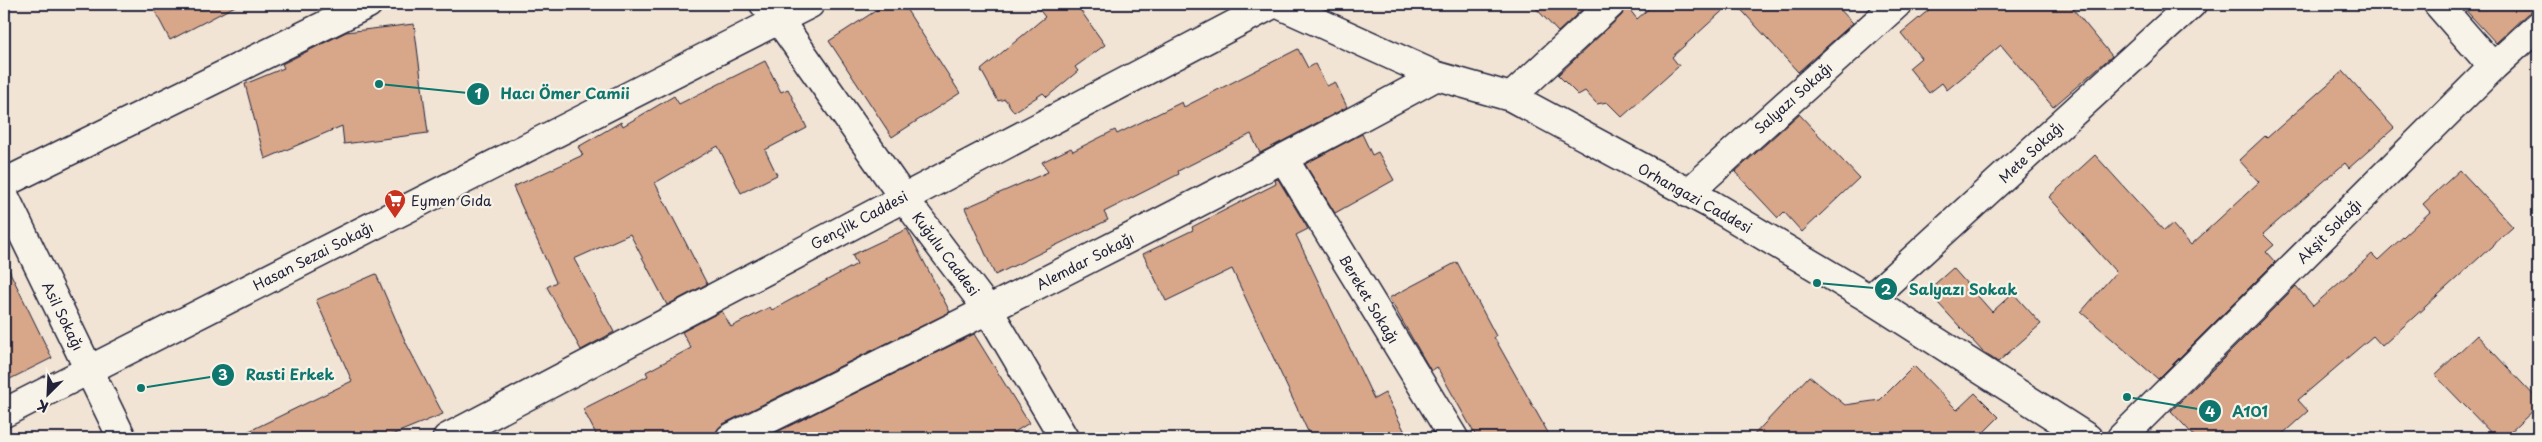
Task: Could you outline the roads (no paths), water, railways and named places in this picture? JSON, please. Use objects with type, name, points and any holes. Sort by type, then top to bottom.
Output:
[{"type":"street","points":[[4,183],[368,4]]},
{"type":"street","name":"Hasan Sezai Sokağı","points":[[4,414],[772,12],[810,4]]},
{"type":"street","name":"Gençlik Caddesi","points":[[447,438],[1273,4]]},
{"type":"street","name":"Orhangazi Caddesi","points":[[1278,4],[1437,76],[1511,97],[1688,193],[1870,299],[2088,438]]},
{"type":"street","points":[[1511,97],[1611,4]]},
{"type":"street","name":"Salyazı Sokağı","points":[[1688,193],[1897,4]]},
{"type":"street","name":"Mete Sokağı","points":[[1870,299],[2192,4]]},
{"type":"street","points":[[2438,4],[2493,67]]},
{"type":"street","name":"Kuğulu Caddesi","points":[[772,12],[903,197],[989,310],[1064,438]]},
{"type":"street","name":"Akşit Sokağı","points":[[2121,438],[2493,67],[2538,26]]},
{"type":"street","name":"Alemdar Sokağı","points":[[730,438],[989,310],[1284,159],[1437,76]]},
{"type":"street","name":"Bereket Sokağı","points":[[1284,159],[1454,438]]},
{"type":"street","name":"Asil Sokağı","points":[[4,195],[122,438]]},
{"type":"place","name":"Hacı Ömer Camii","points":[[379,84]]},
{"type":"place","name":"Eymen Gıda","points":[[395,219]]},
{"type":"place","name":"Salyazı Sokak","points":[[1817,283]]},
{"type":"place","name":"Rasti Erkek","points":[[141,388]]},
{"type":"place","name":"A101","points":[[2127,397]]}]
